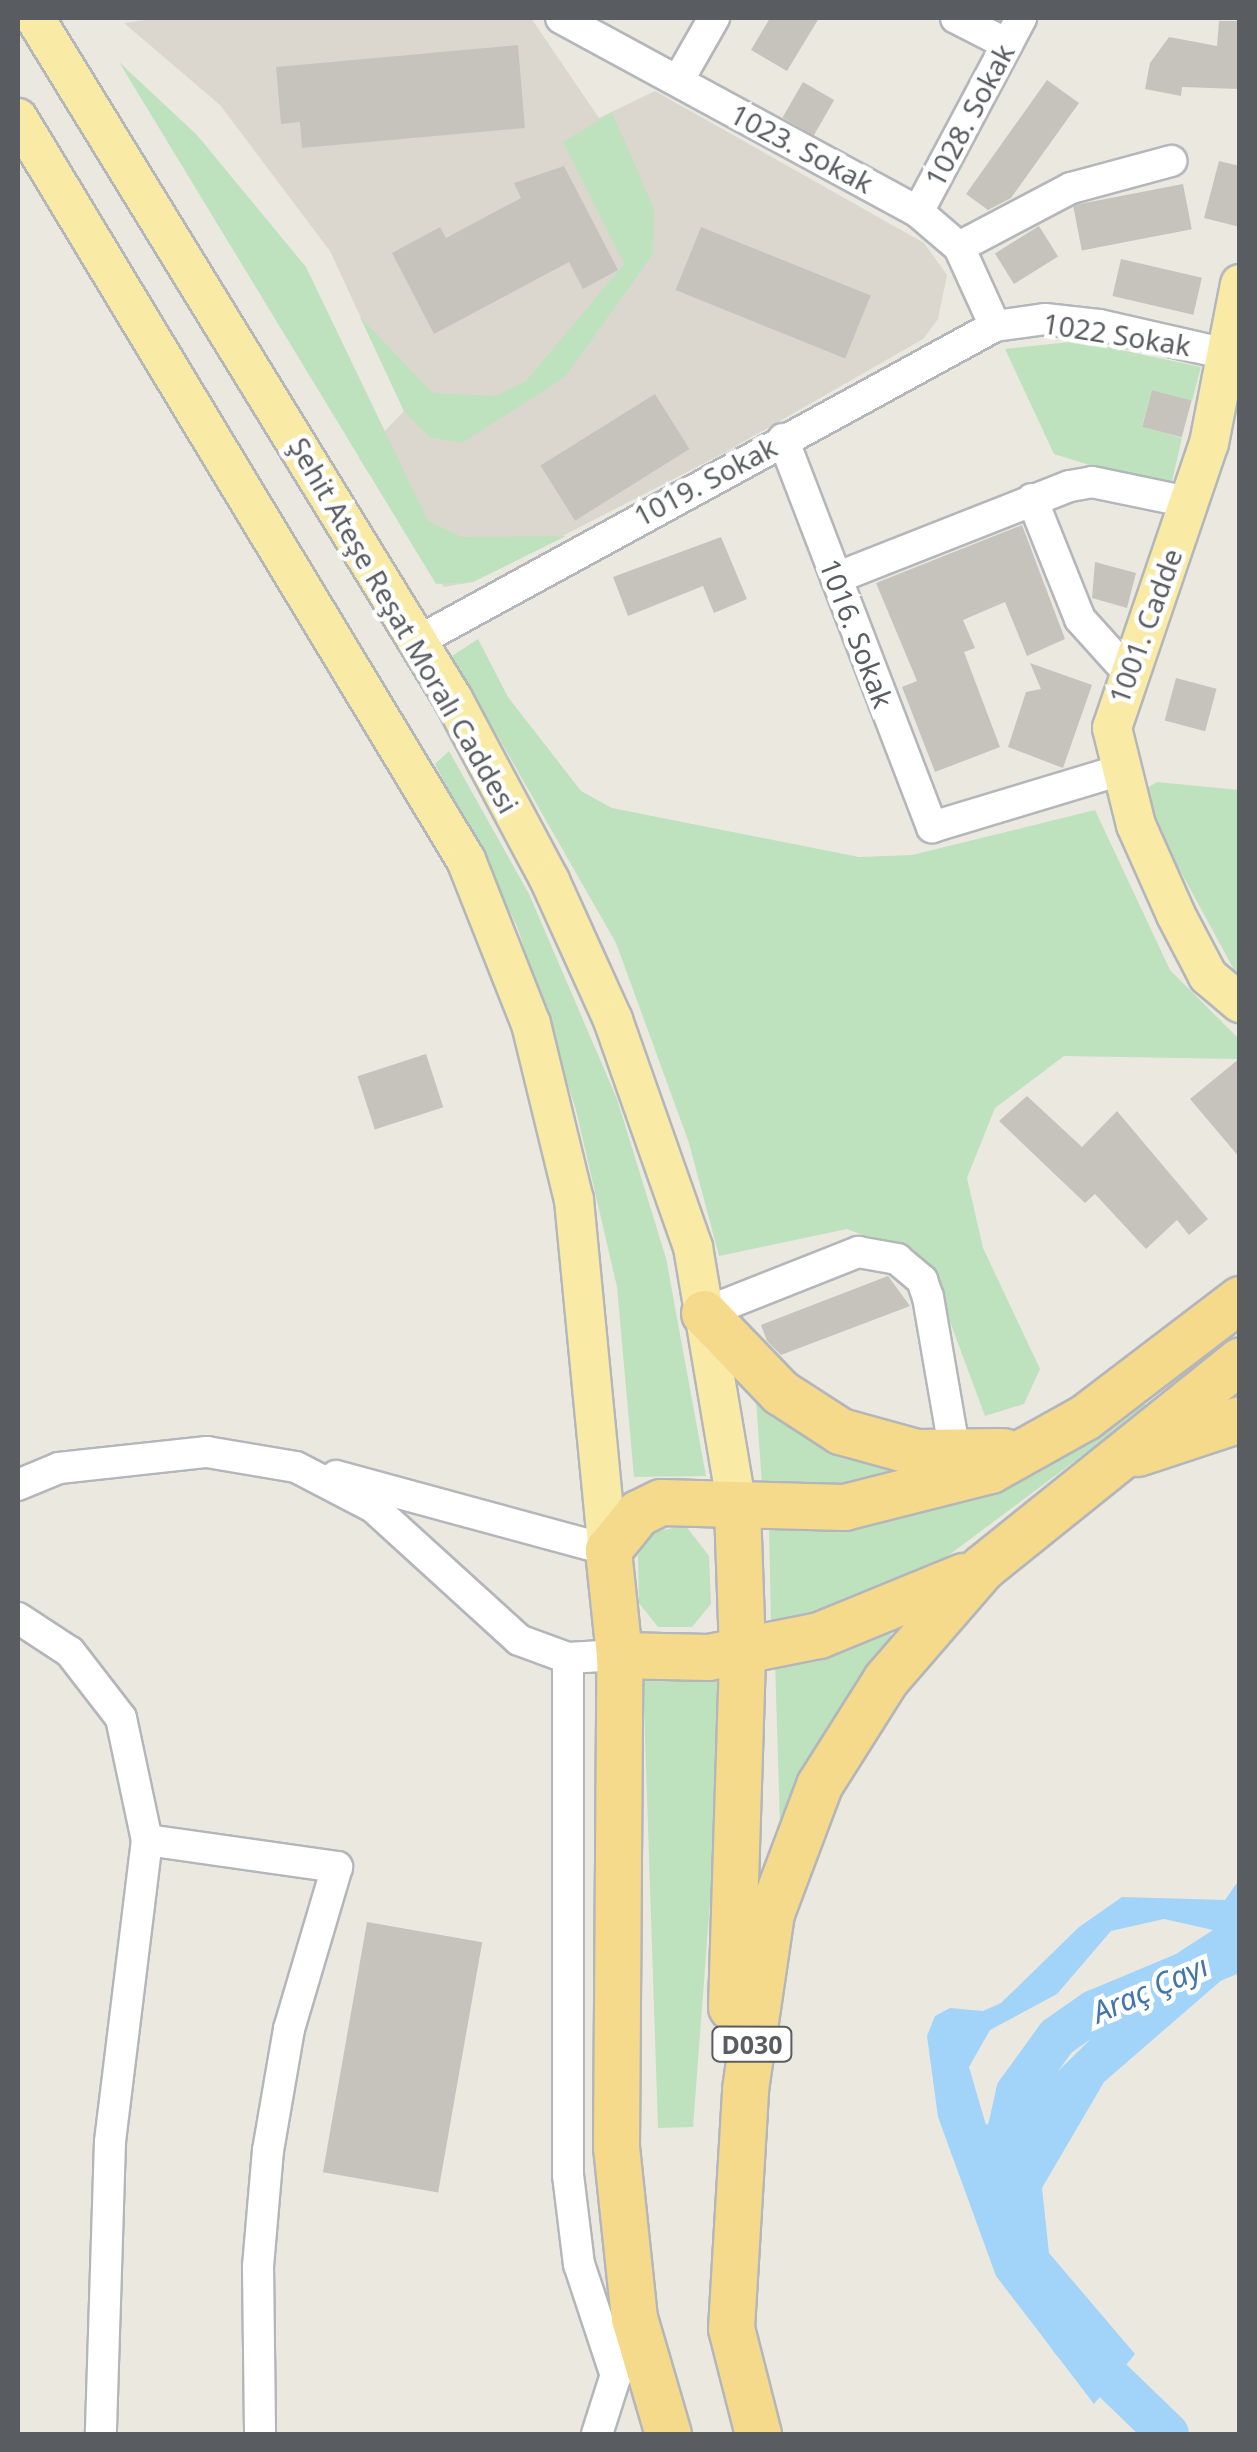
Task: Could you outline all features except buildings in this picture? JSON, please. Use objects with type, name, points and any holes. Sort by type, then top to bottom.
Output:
[{"type":"highway","points":[[668,2434],[634,2318],[616,2146],[619,1655],[608,1550],[638,1513],[661,1502],[737,1507],[901,1499],[1034,1450],[1240,1299]]},
{"type":"highway","points":[[704,1313],[780,1392],[840,1431],[955,1454],[1034,1450]]},
{"type":"highway","name":"D030","points":[[758,2434],[730,2328],[746,2090],[771,1914],[819,1784],[886,1679],[983,1567],[1107,1463],[1240,1360]]},
{"type":"highway","points":[[1107,1463],[1240,1418]]},
{"type":"highway","points":[[730,2328],[720,2185],[742,1651],[737,1507]]},
{"type":"highway","points":[[619,1655],[742,1651],[876,1616],[983,1567]]},
{"type":"main road","name":"Şehit Ateşe Reşat Moralı Caddesi","points":[[35,18],[418,641],[550,881],[613,1020],[693,1246],[737,1507]]},
{"type":"main road","points":[[18,118],[466,860],[531,1024],[574,1200],[608,1550]]},
{"type":"main road","name":"1001. Cadde","points":[[1240,284],[1233,355],[1188,502],[1113,709],[1118,771],[1193,952],[1240,1003]]},
{"type":"street","name":"1023. Sokak","points":[[561,18],[918,212],[959,248],[994,326]]},
{"type":"street","points":[[678,81],[714,18]]},
{"type":"street","points":[[956,18],[1014,31]]},
{"type":"street","name":"1028. Sokak","points":[[918,212],[1014,31]]},
{"type":"street","points":[[959,248],[1070,188],[1170,161]]},
{"type":"street","name":"1022 Sokak","points":[[994,326],[1072,322],[1233,355]]},
{"type":"street","name":"1019. Sokak","points":[[418,641],[994,326]]},
{"type":"street","name":"1016. Sokak","points":[[783,439],[932,827],[1118,771]]},
{"type":"street","points":[[836,578],[1032,498],[1092,482],[1188,502]]},
{"type":"street","points":[[1032,498],[1080,619],[1126,670]]},
{"type":"street","points":[[704,1313],[858,1252],[897,1259],[922,1280],[928,1297],[955,1454]]},
{"type":"street","points":[[18,1485],[59,1468],[206,1452],[296,1467],[608,1550]]},
{"type":"street","points":[[296,1467],[374,1508],[519,1640],[568,1658],[619,1655]]},
{"type":"street","points":[[18,1618],[70,1652],[121,1718],[148,1840],[110,2142],[101,2434]]},
{"type":"street","points":[[568,1658],[568,2176],[579,2264],[616,2376]]},
{"type":"street","points":[[148,1840],[336,1867],[289,2029],[268,2150],[258,2266],[260,2434]]},
{"type":"street","points":[[597,2434],[634,2318]]},
{"type":"shaded area","points":[[160,18],[531,18],[599,118],[655,91],[924,243],[947,275],[938,319],[923,339],[724,453],[473,582],[444,587],[359,458],[404,411],[330,251],[220,105],[124,23]]},
{"type":"green space","points":[[119,62],[197,135],[306,267],[428,521],[462,537],[566,536],[473,582],[436,584]]},
{"type":"green space","points":[[612,112],[654,209],[653,254],[565,377],[462,443],[429,437],[404,411],[360,317],[433,393],[496,396],[526,381],[624,264],[563,142]]},
{"type":"green space","points":[[1079,341],[1201,367],[1192,401],[1152,390],[1142,426],[1182,438],[1170,490],[1054,454],[1005,349]]},
{"type":"green space","points":[[478,639],[508,697],[581,791],[612,808],[859,857],[912,855],[1095,810],[1170,970],[1239,1039],[1239,1059],[1064,1056],[995,1108],[967,1178],[983,1248],[1040,1369],[1024,1404],[985,1416],[933,1276],[911,1253],[847,1229],[719,1256],[689,1143],[616,943],[452,656]]},
{"type":"green space","points":[[449,751],[529,894],[617,1099],[666,1258],[706,1476],[634,1477],[617,1287],[576,1110],[517,926],[435,764]]},
{"type":"green space","points":[[1157,782],[1239,790],[1239,979],[1169,850],[1145,789]]},
{"type":"green space","points":[[755,1386],[899,1464],[901,1476],[850,1486],[762,1485]]},
{"type":"green space","points":[[1138,1395],[1147,1407],[929,1570],[842,1609],[771,1625],[769,1526]]},
{"type":"green space","points":[[686,1526],[709,1556],[711,1604],[692,1627],[658,1627],[639,1603],[638,1556],[651,1532]]},
{"type":"green space","points":[[891,1631],[892,1644],[857,1679],[780,1825],[775,1661]]},
{"type":"green space","points":[[643,1677],[717,1677],[715,1836],[693,2127],[658,2128]]},
{"type":"water","points":[[1239,1880],[1239,1965],[1104,2082],[1042,2188],[1049,2253],[1135,2354],[1094,2404],[996,2276],[938,2117],[927,2036],[935,2016],[950,2008],[983,2011],[1001,2003],[1079,1927],[1122,1897],[1225,1900]],"holes":[[[1164,1919],[1213,1930],[1179,1952],[1036,2093],[986,2125],[969,2067],[990,2030],[1057,1994],[1111,1931]]]},
{"type":"waterway","name":"Araç Çayı","points":[[999,2172],[1017,2092],[1057,2037],[1094,2011],[1240,1950]]},
{"type":"waterway","name":"Araç Çayı","points":[[1071,2340],[1168,2434]]}]
